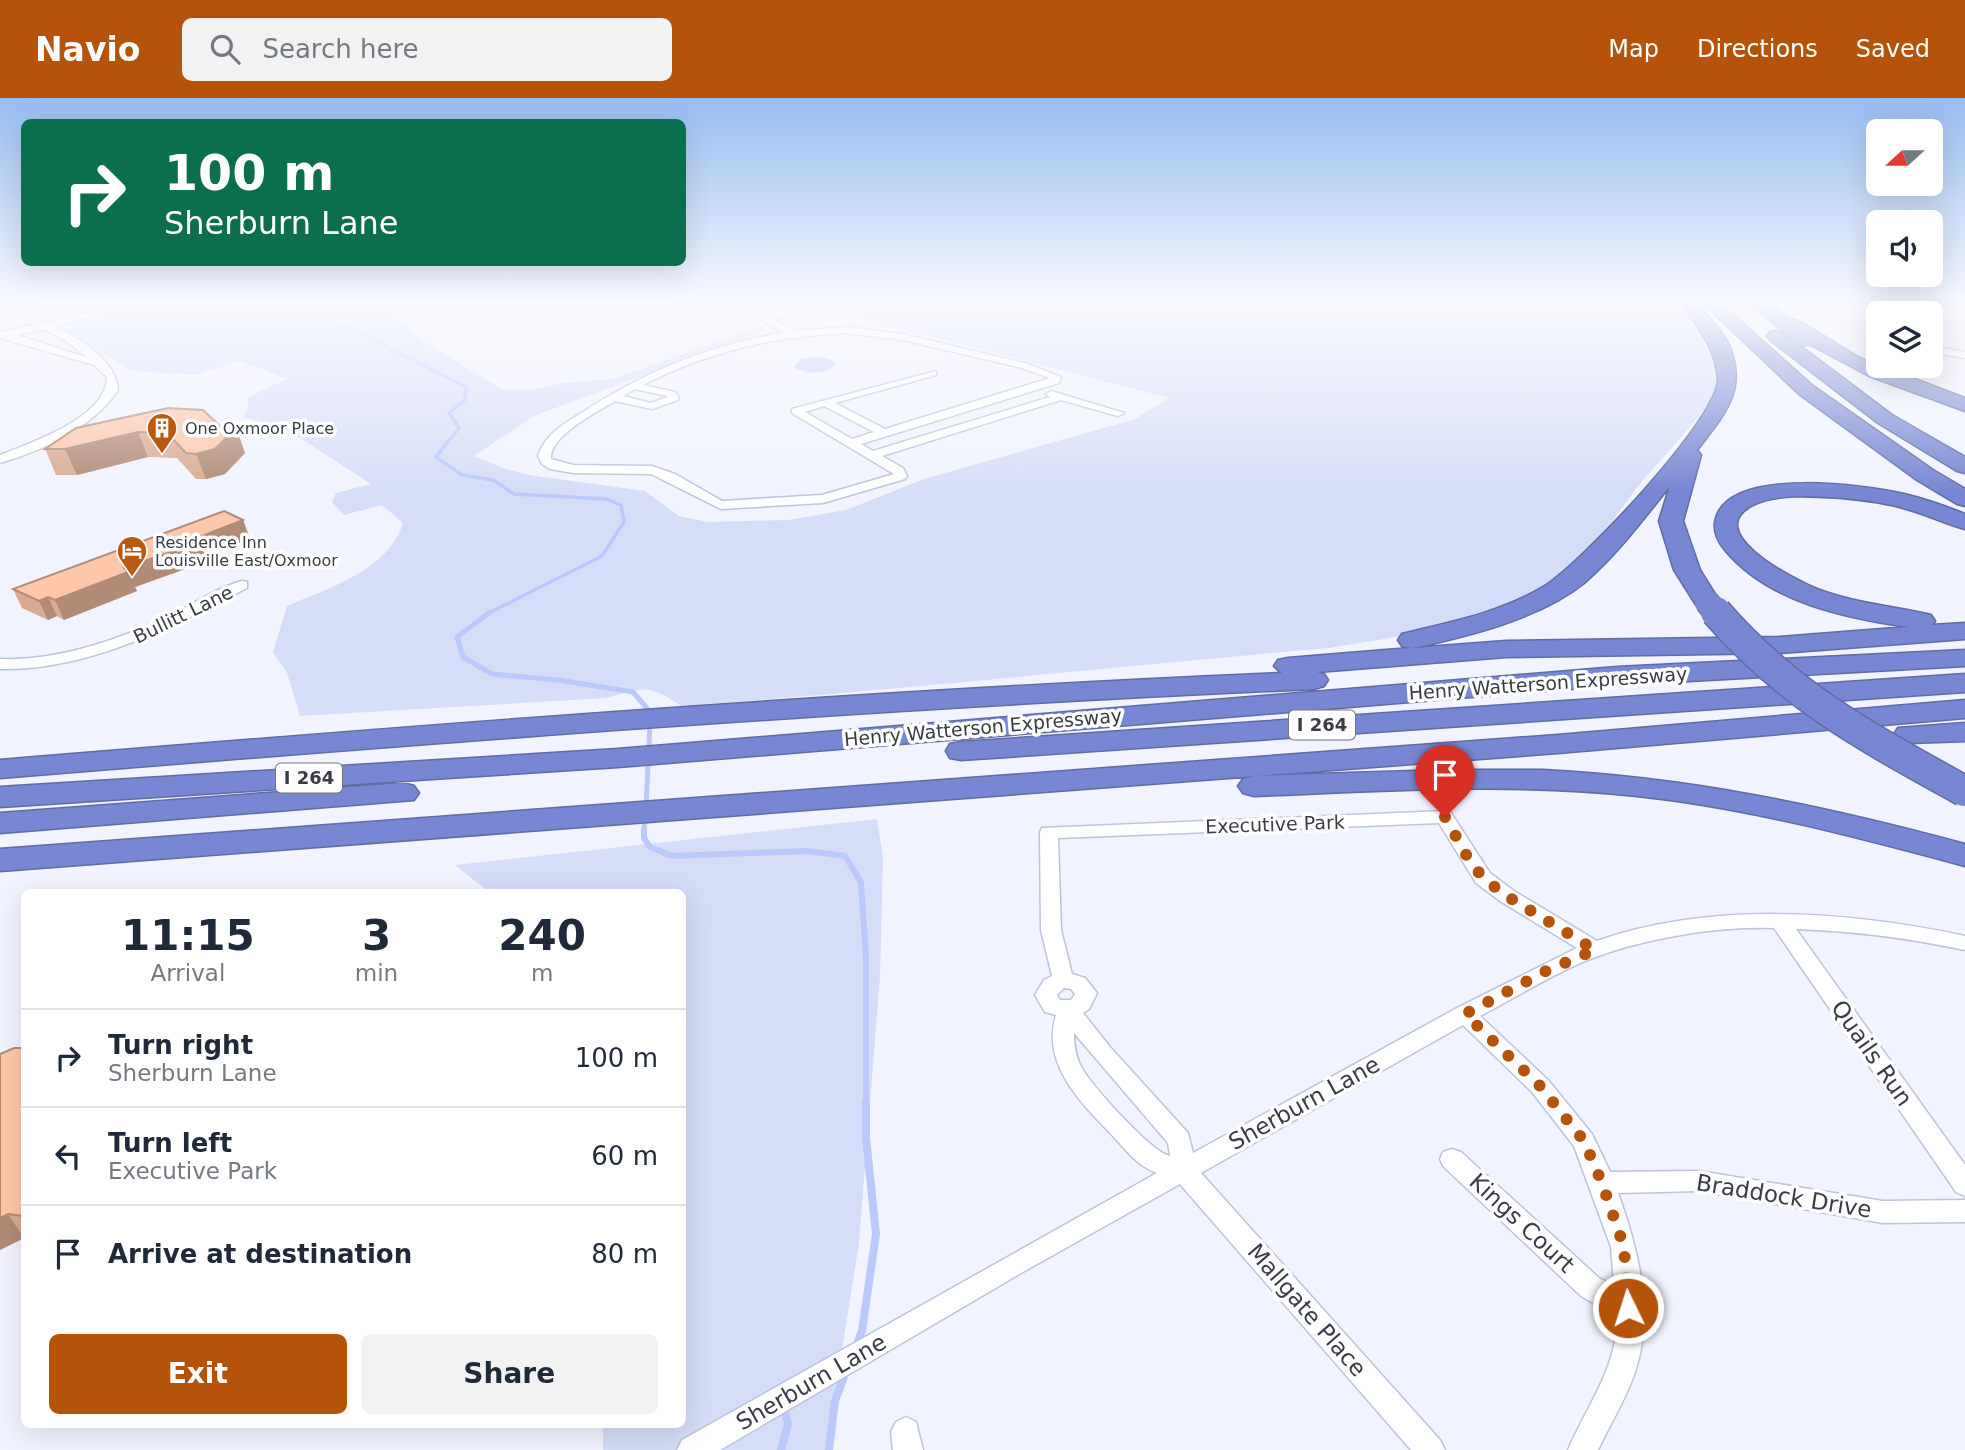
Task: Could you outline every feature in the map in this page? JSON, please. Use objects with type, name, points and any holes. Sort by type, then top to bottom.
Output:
[{"type":"highway","points":[[1217,670],[1277,658],[1350,651],[1472,627],[1550,594],[1575,577],[1615,537],[1719,409],[1728,381],[1726,367]]},
{"type":"highway","points":[[1781,367],[1806,390],[1925,475],[1965,499]]},
{"type":"highway","points":[[1817,367],[1859,401],[1965,466]]},
{"type":"highway","points":[[1839,367],[1861,385],[1965,450]]},
{"type":"highway","points":[[1867,367],[1965,405]]},
{"type":"highway","points":[[1695,437],[1671,520],[1687,570],[1707,602],[1754,654],[1793,687],[1850,727],[1964,792]]},
{"type":"highway","points":[[1965,522],[1905,501],[1832,490],[1796,490],[1769,493],[1750,499],[1731,510],[1725,524],[1729,540],[1746,559],[1785,584],[1828,602],[1881,616],[1965,625]]},
{"type":"highway","points":[[0,769],[118,757],[621,721],[1067,675],[1217,670],[1506,649],[1780,645],[1965,631]]},
{"type":"highway","name":"Henry Watterson Expressway","points":[[0,823],[1617,676],[1965,658]]},
{"type":"highway","points":[[685,715],[1207,684],[1489,675],[1617,676]]},
{"type":"highway","name":"Henry Watterson Expressway","points":[[681,762],[1253,730],[1965,683]]},
{"type":"highway","points":[[0,860],[1558,744],[1965,709]]},
{"type":"highway","points":[[1558,744],[1965,732]]},
{"type":"highway","name":"Henry Watterson Expressway","points":[[0,797],[617,767]]},
{"type":"highway","points":[[900,791],[1131,791],[1388,782],[1561,781],[1637,786],[1718,798],[1815,817],[1965,855]]},
{"type":"street","points":[[0,459],[59,434],[94,411],[107,398],[113,387],[112,378],[101,367]]},
{"type":"street","points":[[682,367],[613,397],[550,443],[544,451],[546,461],[554,466],[573,469],[664,473],[709,501],[721,505],[823,499],[901,476],[900,471],[796,411],[932,373]]},
{"type":"street","points":[[851,443],[1055,381],[1056,377],[1017,367]]},
{"type":"street","points":[[613,397],[652,406],[674,398],[671,394],[634,386]]},
{"type":"street","points":[[1032,387],[1118,413]]},
{"type":"street","points":[[872,455],[1061,397]]},
{"type":"street","points":[[825,403],[884,433]]},
{"type":"street","name":"Bullitt Lane","points":[[0,664],[39,661],[108,648],[155,631],[242,585]]},
{"type":"street","name":"Executive Park","points":[[1183,1170],[1180,1140],[1102,1053],[1068,1009],[1053,1006],[1046,995],[1051,985],[1063,980],[1051,930],[1049,832],[1445,817],[1468,858],[1483,878],[1507,896],[1595,950]]},
{"type":"street","name":"Sherburn Lane","points":[[692,1450],[1183,1170],[1465,1014],[1548,970],[1595,950],[1625,939],[1672,930],[1736,922],[1779,921],[1843,924],[1913,932],[1965,943]]},
{"type":"street","name":"Quails Run","points":[[1779,921],[1965,1185]]},
{"type":"street","points":[[1068,1009],[1061,1027],[1065,1048],[1070,1069],[1084,1091],[1153,1161],[1183,1170]]},
{"type":"street","points":[[1465,1014],[1540,1086],[1584,1141],[1624,1247],[1631,1329],[1621,1371],[1583,1450]]},
{"type":"street","name":"Kings Court","points":[[1452,1158],[1590,1287],[1628,1308]]},
{"type":"street","name":"Mallgate Place","points":[[1183,1170],[1430,1450]]},
{"type":"street","name":"Braddock Drive","points":[[1602,1183],[1699,1181],[1883,1212],[1965,1211]]},
{"type":"shaded area","points":[[125,367],[220,367],[195,375],[131,371]]},
{"type":"shaded area","points":[[256,367],[466,367],[501,389],[532,390],[563,383],[612,379],[646,367],[665,367],[534,416],[474,456],[529,475],[645,491],[679,516],[707,522],[788,520],[846,510],[924,479],[1135,419],[1169,398],[1049,367],[1715,367],[1717,390],[1690,427],[1639,485],[1599,539],[1571,568],[1545,586],[1487,614],[1424,631],[1329,648],[681,706],[652,691],[637,690],[607,698],[300,716],[287,673],[273,652],[287,606],[355,576],[371,566],[395,540],[403,523],[382,505],[344,515],[332,502],[336,493],[371,484],[286,429],[244,417],[248,408],[248,397],[287,379]]},
{"type":"shaded area","points":[[877,819],[883,857],[880,977],[859,1243],[826,1450],[603,1450],[603,1428],[686,1428],[686,889],[485,889],[455,865]]},
{"type":"water","points":[[794,367],[834,367],[816,373]]},
{"type":"building","points":[[168,408],[203,410],[222,428],[236,428],[215,449],[196,454],[186,453],[167,433],[138,432],[65,449],[45,449],[76,428]]},
{"type":"building","points":[[224,511],[243,520],[174,547],[180,549],[124,568],[128,572],[55,600],[48,597],[39,601],[13,589]]},
{"type":"building","points":[[21,1048],[21,1216],[8,1214],[0,1218],[0,1054]]},
{"type":"waterway","points":[[427,367],[466,387],[465,400],[449,413],[459,428],[436,457],[462,475],[493,480],[514,494],[606,499],[621,505],[624,522],[602,556],[488,613]]},
{"type":"waterway","points":[[488,613],[457,637],[463,657],[492,674],[558,680],[633,692],[651,713]]},
{"type":"waterway","points":[[646,808],[650,723]]},
{"type":"waterway","points":[[644,831],[645,817]]},
{"type":"waterway","points":[[644,831],[644,838],[650,847],[672,856],[807,851],[845,856],[861,882],[866,958],[866,1138],[876,1234],[862,1331],[856,1346]]},
{"type":"waterway","points":[[829,1450],[835,1401],[846,1371]]},
{"type":"waterway","points":[[781,1450],[788,1424],[783,1406]]},
{"type":"place","name":"One Oxmoor Place","points":[[162,455]]},
{"type":"place","name":"Residence Inn Louisville East/Oxmoor","points":[[132,578]]},
{"type":"route","points":[[1445,817],[1468,858],[1483,878],[1507,896],[1595,950],[1548,970],[1465,1014],[1540,1086],[1584,1141],[1624,1247],[1628,1308]]}]
